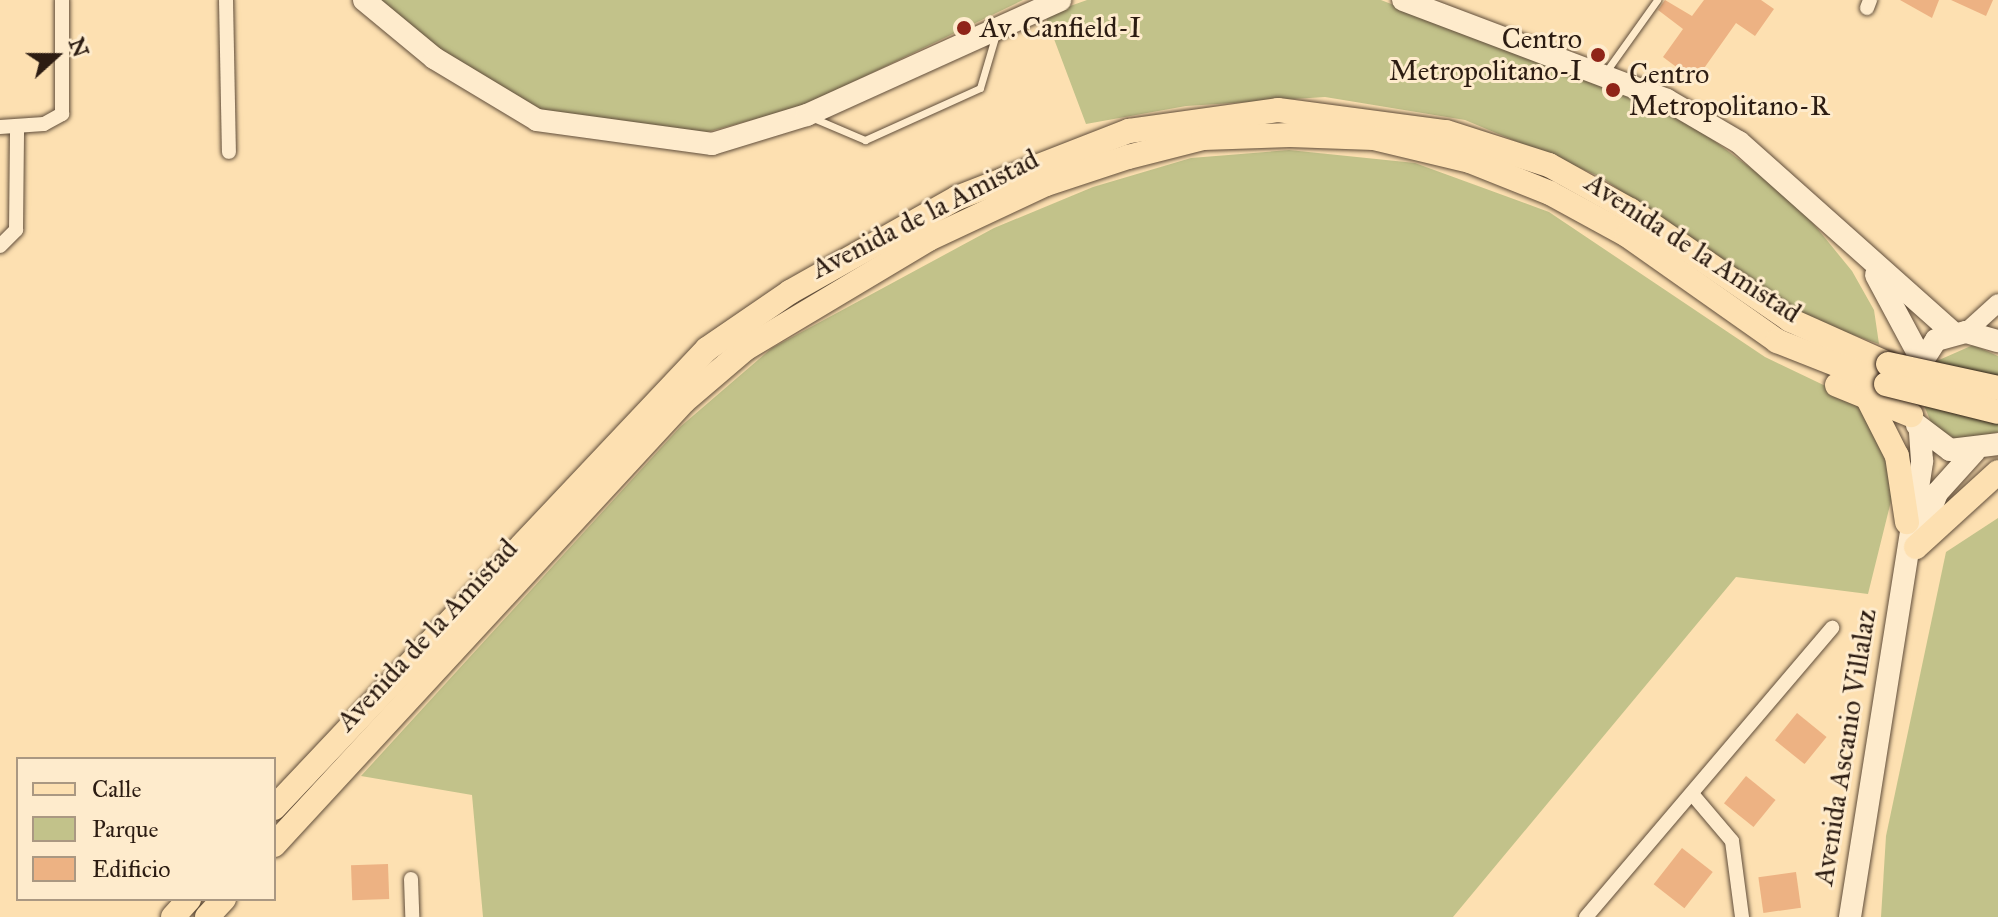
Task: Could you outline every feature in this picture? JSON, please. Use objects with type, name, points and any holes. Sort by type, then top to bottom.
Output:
[{"type":"main road","points":[[364,0],[434,58],[537,120],[712,144],[807,115],[1060,0]]},
{"type":"main road","points":[[1403,0],[1667,100],[1756,153],[1862,254],[1960,332],[1998,341]]},
{"type":"main road","name":"Avenida de la Amistad","points":[[276,806],[707,349],[790,292],[957,198],[1129,131],[1278,110],[1446,132],[1549,165],[1630,210],[1880,381],[1998,388]]},
{"type":"main road","name":"Avenida de la Amistad","points":[[276,843],[684,401],[758,340],[929,239],[1046,184],[1203,138],[1374,138],[1470,161],[1550,193],[1627,235],[1777,341],[1880,381],[1998,412]]},
{"type":"main road","points":[[1862,254],[1920,357],[1960,332]]},
{"type":"main road","name":"Avenida Ascanio Villalaz","points":[[1850,917],[1907,522],[1922,461],[1908,383],[1920,357]]},
{"type":"main road","points":[[1880,381],[1938,446],[1974,452],[1998,444]]},
{"type":"main road","points":[[1880,381],[1897,456],[1907,522]]},
{"type":"main road","name":"Avenida Ascanio Villalaz","points":[[1900,587],[1937,493],[1974,452]]},
{"type":"main road","points":[[1916,547],[1998,472]]},
{"type":"main road","points":[[173,917],[187,901]]},
{"type":"main road","points":[[207,917],[222,901]]},
{"type":"street","points":[[0,127],[17,127],[62,114],[62,0]]},
{"type":"street","points":[[226,0],[229,152]]},
{"type":"street","points":[[0,246],[16,230],[17,127]]},
{"type":"street","points":[[1960,332],[1998,303]]},
{"type":"street","points":[[1586,917],[1693,795],[1832,628]]},
{"type":"street","points":[[1693,795],[1732,841],[1742,917]]},
{"type":"street","points":[[411,879],[412,917]]},
{"type":"lane","points":[[1604,75],[1657,0]]},
{"type":"lane","points":[[807,115],[865,140],[980,88],[988,81],[997,28]]},
{"type":"green space","points":[[378,0],[1023,0],[801,107],[707,132],[556,120],[462,70]]},
{"type":"green space","points":[[1087,0],[1381,0],[1686,120],[1794,200],[1852,271],[1874,310],[1879,344],[1816,322],[1758,288],[1601,177],[1465,120],[1325,97],[1186,106],[1086,124],[1045,15]]},
{"type":"green space","points":[[1289,150],[1415,163],[1549,212],[1765,357],[1859,402],[1888,457],[1892,497],[1868,594],[1736,577],[1453,917],[483,917],[472,795],[361,776],[680,427],[772,348],[994,228],[1093,187],[1191,158]]},
{"type":"green space","points":[[1973,345],[1998,356],[1998,432],[1959,441],[1932,425],[1920,395],[1930,364]]},
{"type":"green space","points":[[1998,518],[1998,917],[1881,917],[1886,836],[1946,552]]},
{"type":"building","points":[[1665,0],[1692,16],[1704,0],[1761,0],[1774,9],[1755,36],[1736,23],[1695,81],[1663,57],[1683,29],[1658,10]]},
{"type":"building","points":[[1900,0],[1939,0],[1932,18]]},
{"type":"building","points":[[1951,0],[1993,0],[1986,16]]},
{"type":"building","points":[[1797,713],[1827,737],[1805,764],[1775,740]]},
{"type":"building","points":[[1746,776],[1776,800],[1754,827],[1724,803]]},
{"type":"building","points":[[1682,848],[1713,872],[1684,908],[1654,884]]},
{"type":"building","points":[[388,864],[389,899],[352,900],[351,865]]},
{"type":"building","points":[[1796,872],[1801,908],[1763,913],[1758,877]]},
{"type":"place","name":"Av. Canfield-I","points":[[964,28]]},
{"type":"place","name":"Centro Metropolitano-I","points":[[1598,55]]},
{"type":"place","name":"Centro Metropolitano-R","points":[[1613,90]]}]
